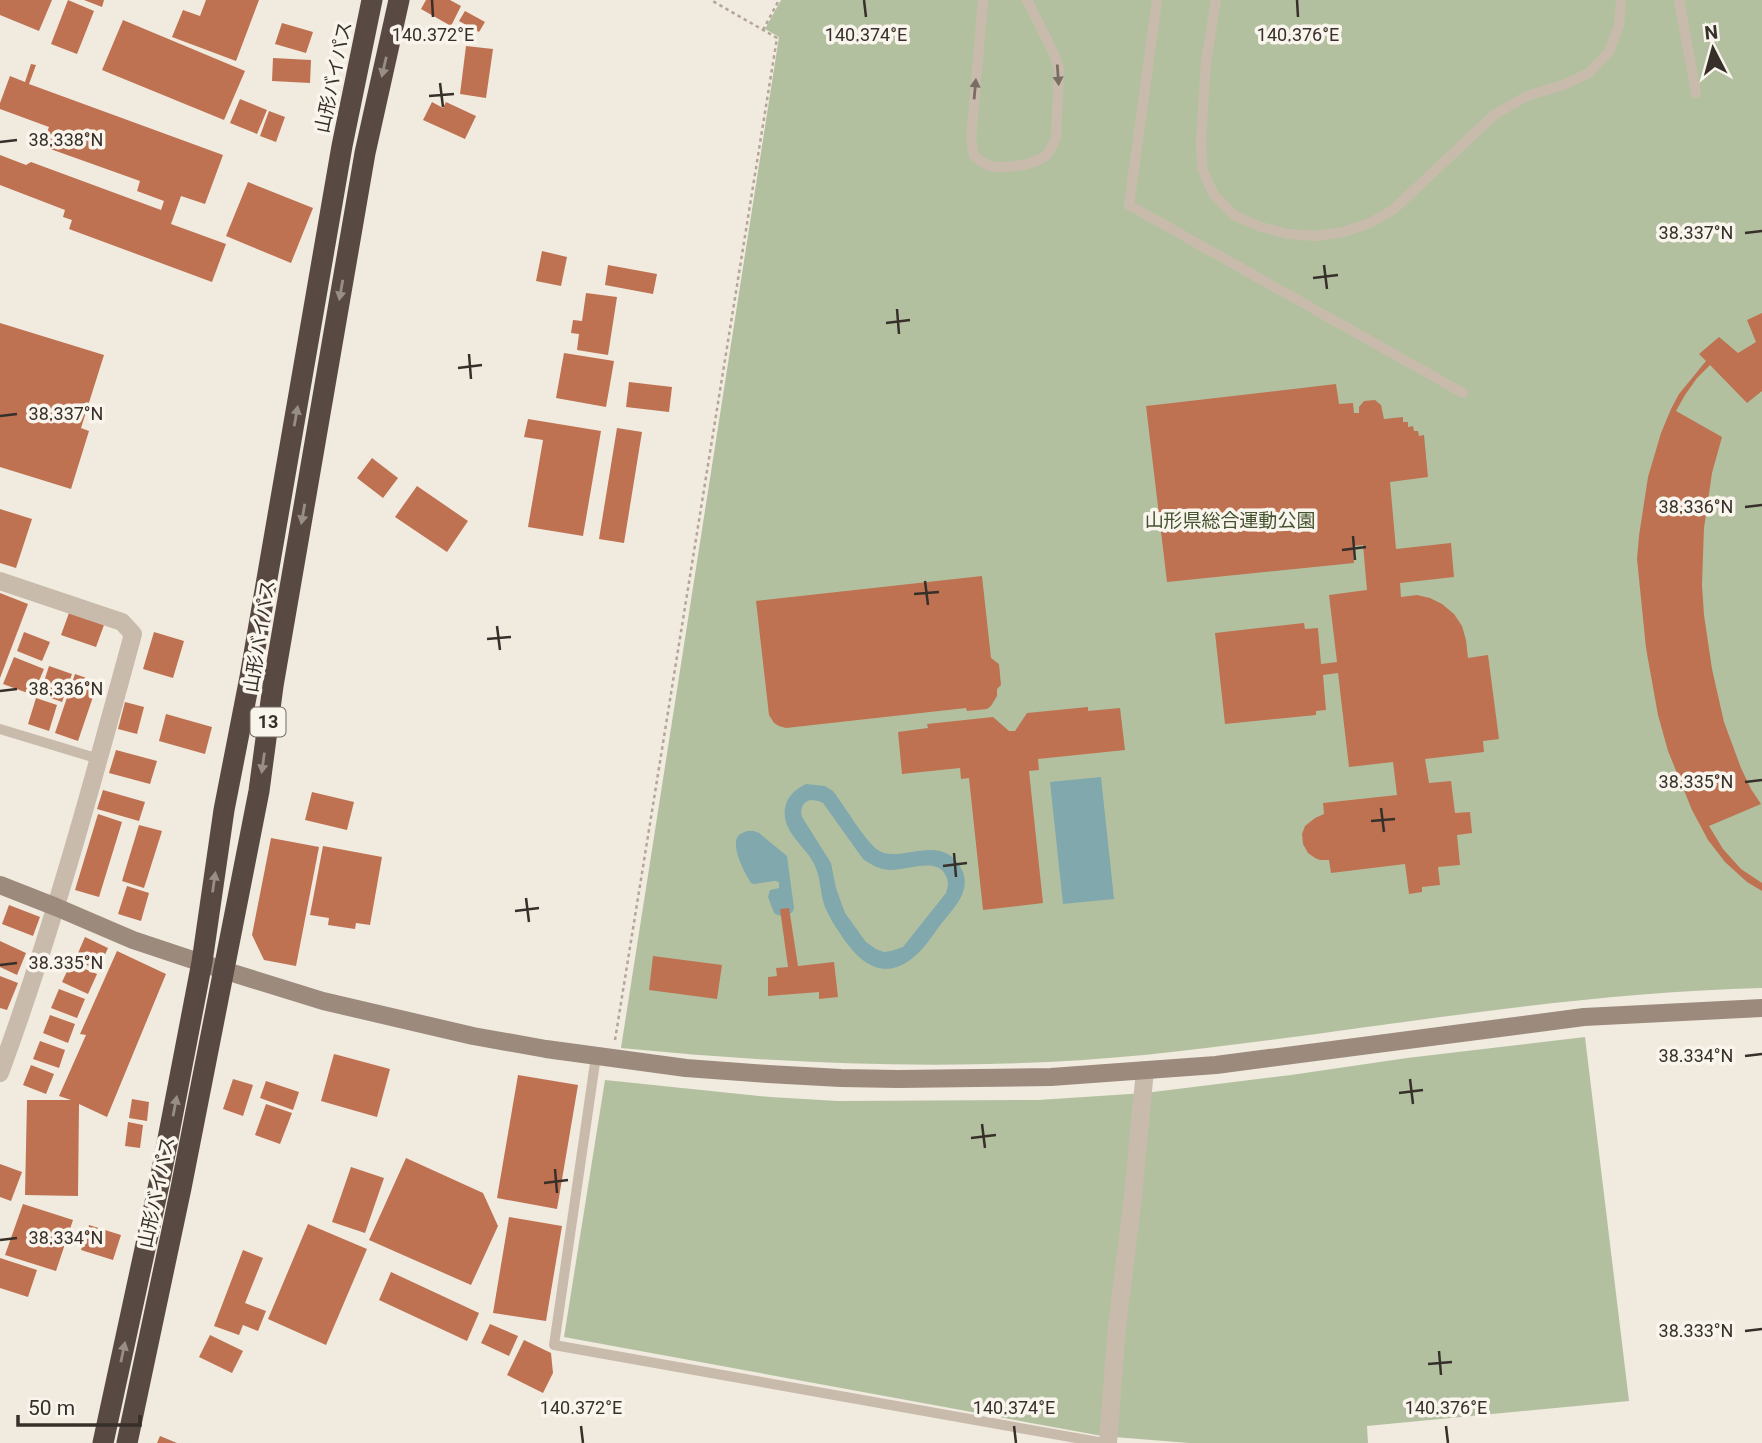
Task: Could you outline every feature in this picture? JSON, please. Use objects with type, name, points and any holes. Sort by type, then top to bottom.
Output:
[{"type":"highway","name":"山形バイパス","points":[[103,1443],[161,1175],[202,962],[224,810],[253,663],[342,146],[372,0]]},
{"type":"highway","name":"山形バイパス","points":[[127,1443],[181,1188],[259,791],[274,686],[365,153],[399,0]]},
{"type":"street","points":[[0,581],[122,622],[133,634],[56,907],[5,1045],[0,1073]]},
{"type":"street","points":[[0,885],[133,940],[223,971],[323,1001],[473,1036],[686,1068],[841,1079],[1051,1077],[1216,1065],[1584,1017],[1762,1008]]},
{"type":"street","points":[[1106,1443],[1145,1070]]},
{"type":"lane","points":[[983,0],[972,150],[974,156],[988,165],[1003,166],[1035,162],[1051,149],[1056,138],[1059,68],[1027,0]]},
{"type":"lane","points":[[1157,0],[1129,205],[1463,393]]},
{"type":"lane","points":[[1216,0],[1206,62],[1201,139],[1202,169],[1214,195],[1235,216],[1288,234],[1316,236],[1343,232],[1370,223],[1394,209],[1495,114],[1527,96],[1563,85],[1589,73],[1609,52],[1619,24],[1621,0]]},
{"type":"lane","points":[[1679,0],[1696,93]]},
{"type":"lane","points":[[0,729],[99,759]]},
{"type":"lane","points":[[604,1057],[554,1345],[1106,1443]]},
{"type":"path","points":[[604,1057],[777,38],[711,0]]},
{"type":"path","points":[[763,30],[779,0]]},
{"type":"green space","name":"山形県総合運動公園","points":[[781,0],[1762,0],[1762,988],[1684,991],[1529,1006],[1221,1046],[1078,1060],[947,1065],[882,1064],[752,1059],[621,1048],[779,37],[765,29]]},
{"type":"green space","points":[[1585,1037],[1629,1401],[1367,1426],[1368,1443],[1189,1443],[1102,1436],[564,1337],[605,1080],[770,1097],[838,1101],[1038,1100],[1145,1093]]},
{"type":"water","points":[[1101,777],[1114,899],[1063,904],[1050,782]]},
{"type":"water","points":[[801,786],[825,786],[833,791],[878,850],[887,854],[931,850],[943,852],[953,857],[961,868],[965,884],[960,898],[927,943],[910,960],[889,969],[870,965],[854,952],[834,925],[825,907],[815,866],[794,836],[785,817],[787,801]],"holes":[[[810,800],[819,801],[863,859],[869,863],[889,870],[936,867],[946,876],[946,893],[903,947],[884,952],[876,949],[866,942],[845,913],[831,863],[802,817],[805,803]]]},
{"type":"water","points":[[747,831],[759,833],[787,856],[794,908],[789,915],[774,913],[768,897],[770,890],[779,888],[779,882],[754,884],[746,874],[736,843],[739,835]]},
{"type":"building","points":[[0,0],[52,0],[39,31],[0,15]]},
{"type":"building","points":[[68,0],[94,11],[77,54],[51,44]]},
{"type":"building","points":[[84,0],[104,0],[102,7]]},
{"type":"building","points":[[206,0],[259,0],[236,61],[172,37],[183,10],[200,16]]},
{"type":"building","points":[[426,0],[450,0],[461,6],[451,26],[421,9]]},
{"type":"building","points":[[465,11],[485,22],[479,32],[459,21]]},
{"type":"building","points":[[123,20],[245,71],[224,120],[102,70]]},
{"type":"building","points":[[282,23],[313,32],[306,53],[275,44]]},
{"type":"building","points":[[466,46],[493,49],[486,98],[460,94]]},
{"type":"building","points":[[273,58],[311,60],[310,83],[272,81]]},
{"type":"building","points":[[31,64],[36,65],[29,84],[223,155],[205,204],[181,196],[171,224],[226,244],[212,282],[69,229],[72,220],[63,217],[65,210],[0,185],[0,155],[26,165],[31,162],[161,210],[164,201],[137,191],[140,181],[42,146],[49,127],[0,109],[10,76],[25,82]]},
{"type":"building","points":[[240,99],[267,110],[257,134],[230,123]]},
{"type":"building","points":[[432,102],[443,108],[446,102],[476,116],[465,139],[423,120]]},
{"type":"building","points":[[269,111],[285,117],[276,142],[260,136]]},
{"type":"building","points":[[248,182],[313,208],[291,263],[226,236]]},
{"type":"building","points":[[542,251],[567,257],[561,286],[536,281]]},
{"type":"building","points":[[608,265],[657,274],[653,294],[605,285]]},
{"type":"building","points":[[586,293],[617,297],[608,355],[577,350],[579,334],[571,333],[573,320],[582,321]]},
{"type":"building","points":[[1762,313],[1762,391],[1747,403],[1710,365],[1697,378],[1676,411],[1722,437],[1712,473],[1704,528],[1704,615],[1724,722],[1741,768],[1761,804],[1709,826],[1723,849],[1741,869],[1762,883],[1762,891],[1747,882],[1725,862],[1708,840],[1692,810],[1668,751],[1658,715],[1646,648],[1637,559],[1648,477],[1671,409],[1679,394],[1706,361],[1699,354],[1719,337],[1738,353],[1756,342],[1747,320]]},
{"type":"building","points":[[0,323],[104,355],[81,428],[89,431],[71,489],[0,467]]},
{"type":"building","points":[[564,353],[614,361],[606,407],[556,398]]},
{"type":"building","points":[[629,382],[672,387],[669,412],[626,407]]},
{"type":"building","points":[[1336,384],[1339,404],[1353,403],[1354,413],[1359,413],[1359,407],[1364,401],[1375,400],[1381,405],[1384,419],[1403,417],[1403,422],[1408,422],[1408,427],[1413,426],[1419,436],[1424,435],[1428,477],[1390,482],[1396,549],[1451,543],[1454,577],[1400,583],[1401,597],[1417,595],[1442,604],[1454,614],[1462,626],[1468,658],[1488,655],[1499,739],[1483,741],[1484,752],[1425,759],[1429,783],[1451,781],[1455,813],[1470,812],[1472,833],[1457,835],[1460,865],[1438,867],[1440,885],[1422,887],[1422,892],[1409,894],[1405,864],[1331,873],[1329,860],[1315,858],[1303,844],[1305,826],[1324,814],[1323,803],[1397,795],[1393,762],[1349,767],[1338,673],[1323,675],[1326,710],[1316,711],[1316,715],[1225,724],[1215,633],[1304,623],[1305,629],[1318,628],[1321,664],[1337,662],[1329,595],[1367,590],[1363,545],[1353,546],[1354,563],[1167,582],[1146,406]]},
{"type":"building","points":[[528,419],[601,431],[583,536],[528,527],[543,440],[524,437]]},
{"type":"building","points":[[617,428],[642,432],[624,543],[599,539]]},
{"type":"building","points":[[372,458],[398,478],[383,498],[357,478]]},
{"type":"building","points":[[417,486],[468,521],[447,552],[395,517]]},
{"type":"building","points":[[0,509],[32,519],[16,568],[0,563]]},
{"type":"building","points":[[982,576],[991,658],[999,664],[1001,685],[987,709],[967,711],[966,708],[786,728],[774,723],[769,715],[756,601]]},
{"type":"building","points":[[0,593],[28,604],[0,678]]},
{"type":"building","points":[[69,613],[104,625],[96,647],[61,635]]},
{"type":"building","points":[[24,632],[50,642],[42,661],[17,651]]},
{"type":"building","points":[[154,632],[184,641],[173,678],[143,669]]},
{"type":"building","points":[[14,657],[44,669],[33,695],[3,684]]},
{"type":"building","points":[[49,666],[72,674],[62,702],[40,694]]},
{"type":"building","points":[[75,674],[98,682],[78,741],[55,733]]},
{"type":"building","points":[[36,698],[57,705],[49,731],[28,724]]},
{"type":"building","points":[[125,702],[144,707],[137,734],[118,729]]},
{"type":"building","points":[[1088,707],[1088,711],[1120,708],[1125,750],[1038,759],[1039,770],[1029,771],[1043,903],[983,910],[969,778],[961,779],[960,768],[902,774],[898,732],[928,728],[927,724],[993,717],[1009,731],[1015,731],[1027,713]]},
{"type":"building","points":[[166,714],[212,727],[205,754],[159,741]]},
{"type":"building","points":[[116,750],[157,761],[150,784],[109,773]]},
{"type":"building","points":[[103,790],[145,802],[139,821],[97,809]]},
{"type":"building","points":[[312,792],[354,802],[347,830],[305,820]]},
{"type":"building","points":[[98,814],[122,822],[99,897],[75,890]]},
{"type":"building","points":[[139,825],[162,831],[144,888],[122,881]]},
{"type":"building","points":[[271,838],[319,847],[296,966],[264,960],[252,935]]},
{"type":"building","points":[[323,846],[382,857],[370,925],[356,923],[355,929],[328,925],[329,918],[310,915]]},
{"type":"building","points":[[127,886],[149,893],[141,921],[118,914]]},
{"type":"building","points":[[9,905],[40,917],[33,936],[2,924]]},
{"type":"building","points":[[789,908],[798,966],[834,962],[838,997],[819,999],[819,992],[768,996],[768,977],[777,976],[776,968],[788,967],[780,909]]},
{"type":"building","points":[[85,937],[108,948],[98,970],[75,960]]},
{"type":"building","points":[[0,941],[26,953],[17,975],[0,967]]},
{"type":"building","points":[[117,951],[166,974],[107,1117],[79,1104],[78,1196],[25,1195],[27,1100],[71,1100],[59,1096],[86,1035],[80,1034]]},
{"type":"building","points":[[653,956],[722,965],[717,999],[649,990]]},
{"type":"building","points":[[71,963],[97,974],[88,994],[62,982]]},
{"type":"building","points":[[0,976],[18,983],[7,1010],[0,1008]]},
{"type":"building","points":[[59,989],[85,999],[77,1018],[51,1008]]},
{"type":"building","points":[[50,1015],[75,1024],[68,1043],[43,1033]]},
{"type":"building","points":[[40,1041],[65,1050],[59,1068],[33,1059]]},
{"type":"building","points":[[334,1054],[390,1069],[377,1117],[321,1101]]},
{"type":"building","points":[[31,1065],[54,1074],[46,1094],[23,1085]]},
{"type":"building","points":[[518,1075],[578,1085],[557,1209],[497,1198]]},
{"type":"building","points":[[233,1079],[253,1085],[243,1116],[223,1109]]},
{"type":"building","points":[[266,1081],[299,1092],[293,1110],[260,1098]]},
{"type":"building","points":[[132,1099],[149,1102],[147,1121],[129,1118]]},
{"type":"building","points":[[266,1104],[292,1113],[280,1144],[255,1135]]},
{"type":"building","points":[[128,1122],[143,1125],[140,1148],[125,1146]]},
{"type":"building","points":[[406,1158],[483,1193],[498,1226],[471,1285],[369,1240]]},
{"type":"building","points":[[0,1164],[22,1172],[11,1201],[0,1197]]},
{"type":"building","points":[[351,1167],[384,1178],[365,1233],[332,1222]]},
{"type":"building","points":[[23,1204],[73,1220],[56,1271],[5,1255]]},
{"type":"building","points":[[509,1217],[562,1226],[546,1321],[493,1313]]},
{"type":"building","points":[[308,1224],[367,1249],[326,1345],[268,1319]]},
{"type":"building","points":[[89,1225],[121,1235],[113,1260],[81,1250]]},
{"type":"building","points":[[243,1250],[263,1258],[245,1303],[266,1311],[258,1331],[243,1325],[239,1335],[214,1326]]},
{"type":"building","points":[[0,1258],[37,1270],[28,1297],[0,1288]]},
{"type":"building","points":[[391,1272],[479,1313],[467,1341],[379,1300]]},
{"type":"building","points":[[490,1324],[518,1336],[509,1356],[481,1343]]},
{"type":"building","points":[[210,1335],[243,1351],[232,1373],[199,1357]]},
{"type":"building","points":[[524,1340],[551,1353],[553,1373],[543,1393],[507,1375]]},
{"type":"building","points":[[160,1436],[177,1443],[157,1443]]}]
